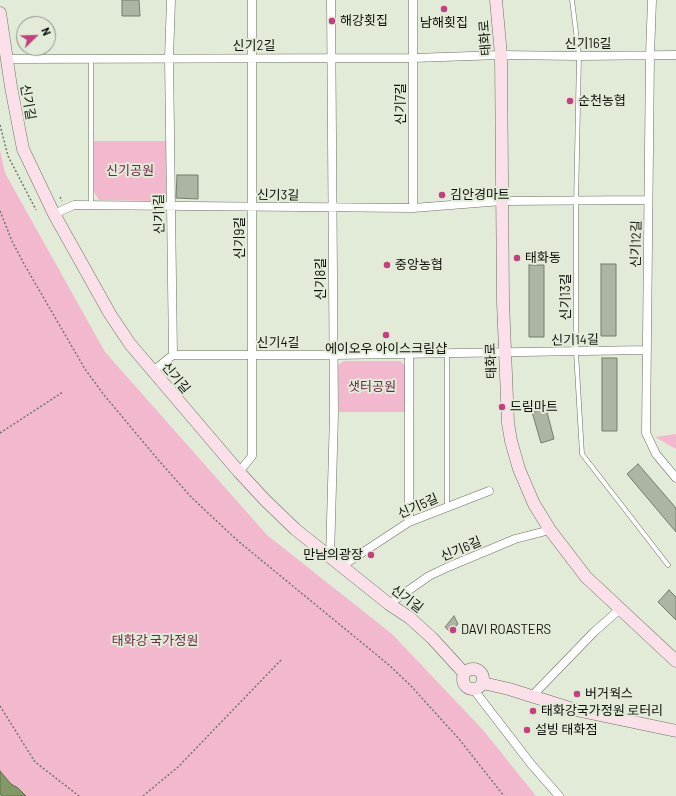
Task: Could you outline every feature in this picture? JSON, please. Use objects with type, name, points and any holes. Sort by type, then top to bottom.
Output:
[{"type":"street","name":"신기1길","points":[[170,0],[170,206],[173,355]]},
{"type":"street","name":"신기9길","points":[[239,472],[252,456],[252,0]]},
{"type":"street","name":"신기8길","points":[[330,558],[334,414],[331,0]]},
{"type":"street","name":"신기7길","points":[[413,0],[413,208]]},
{"type":"street","name":"태화로","points":[[496,0],[501,55],[505,352],[508,422],[511,441],[519,469],[534,504],[550,530],[586,577],[676,661]]},
{"type":"street","name":"신기12길","points":[[652,0],[648,200],[646,433],[656,454],[676,478]]},
{"type":"street","name":"신기길","points":[[0,13],[23,150],[54,214],[110,314],[130,344],[239,472],[295,529],[389,604],[410,618],[432,638],[464,673]]},
{"type":"street","name":"신기2길","points":[[7,59],[413,58],[501,55]]},
{"type":"street","name":"신기16길","points":[[501,55],[676,55]]},
{"type":"street","name":"신기3길","points":[[54,214],[74,205],[413,208],[502,201],[648,200]]},
{"type":"street","name":"신기14길","points":[[505,352],[647,350]]},
{"type":"street","name":"신기4길","points":[[173,355],[447,354],[505,352]]},
{"type":"street","points":[[409,354],[409,522]]},
{"type":"street","points":[[153,371],[173,355]]},
{"type":"street","name":"신기5길","points":[[342,566],[409,522],[489,491]]},
{"type":"street","name":"신기6길","points":[[389,604],[429,576],[448,567],[515,539],[550,530]]},
{"type":"street","points":[[531,697],[594,632],[620,609]]},
{"type":"street","points":[[478,687],[483,675],[478,670],[470,669],[464,673],[464,685],[470,689],[478,687],[509,689],[576,710],[676,731]]},
{"type":"street","points":[[478,687],[493,713],[531,764],[559,796]]},
{"type":"lane","name":"신기13길","points":[[572,0],[579,56],[576,201],[576,352],[582,454],[668,565]]},
{"type":"lane","points":[[90,205],[91,59]]},
{"type":"lane","points":[[447,354],[447,507]]},
{"type":"path","points":[[0,125],[8,156],[36,210]]},
{"type":"path","points":[[0,211],[12,241],[24,264],[85,369],[104,395],[160,462],[192,498],[238,541],[378,655],[411,686],[459,739],[504,796]]},
{"type":"path","points":[[0,433],[63,392]]},
{"type":"path","points":[[143,796],[178,767],[282,659]]},
{"type":"path","points":[[0,706],[35,762],[79,796]]},
{"type":"green space","name":"신기공원","points":[[94,141],[166,141],[166,194],[160,201],[99,200],[94,192]]},
{"type":"green space","name":"태화강 국가정원","points":[[0,150],[5,173],[105,352],[267,535],[392,634],[483,730],[536,796],[0,796]]},
{"type":"green space","name":"샛터공원","points":[[344,361],[400,361],[406,366],[406,412],[339,412],[338,365]]},
{"type":"green space","points":[[676,434],[676,449],[655,437]]},
{"type":"shaded area","points":[[0,771],[11,784],[18,788],[26,796],[2,796],[0,794]]},
{"type":"building","points":[[122,0],[139,0],[140,16],[122,16]]},
{"type":"building","points":[[177,175],[198,175],[198,199],[176,198]]},
{"type":"building","points":[[601,264],[616,264],[616,336],[601,336]]},
{"type":"building","points":[[529,265],[544,265],[544,337],[529,337]]},
{"type":"building","points":[[602,358],[617,358],[617,431],[602,431]]},
{"type":"building","points":[[546,408],[554,439],[541,443],[532,412]]},
{"type":"building","points":[[638,464],[676,508],[676,532],[627,474]]},
{"type":"building","points":[[669,590],[676,597],[676,620],[658,602]]},
{"type":"building","name":"DAVI ROASTERS","points":[[454,616],[458,624],[450,632],[445,627]]},
{"type":"place","name":"남해횟집","points":[[444,9]]},
{"type":"place","name":"해강횟집","points":[[332,21]]},
{"type":"place","name":"순천농협","points":[[570,101]]},
{"type":"place","name":"김안경마트","points":[[442,195]]},
{"type":"place","name":"태화동","points":[[517,258]]},
{"type":"place","name":"중앙농협","points":[[387,265]]},
{"type":"place","name":"에이오우 아이스크림샵","points":[[386,335]]},
{"type":"place","name":"드림마트","points":[[502,407]]},
{"type":"place","name":"만남의광장","points":[[371,555]]},
{"type":"place","name":"DAVI ROASTERS","points":[[453,630]]},
{"type":"place","name":"버거웍스","points":[[577,694]]},
{"type":"place","name":"태화강국가정원 로터리","points":[[533,711]]},
{"type":"place","name":"설빙 태화점","points":[[527,730]]}]
